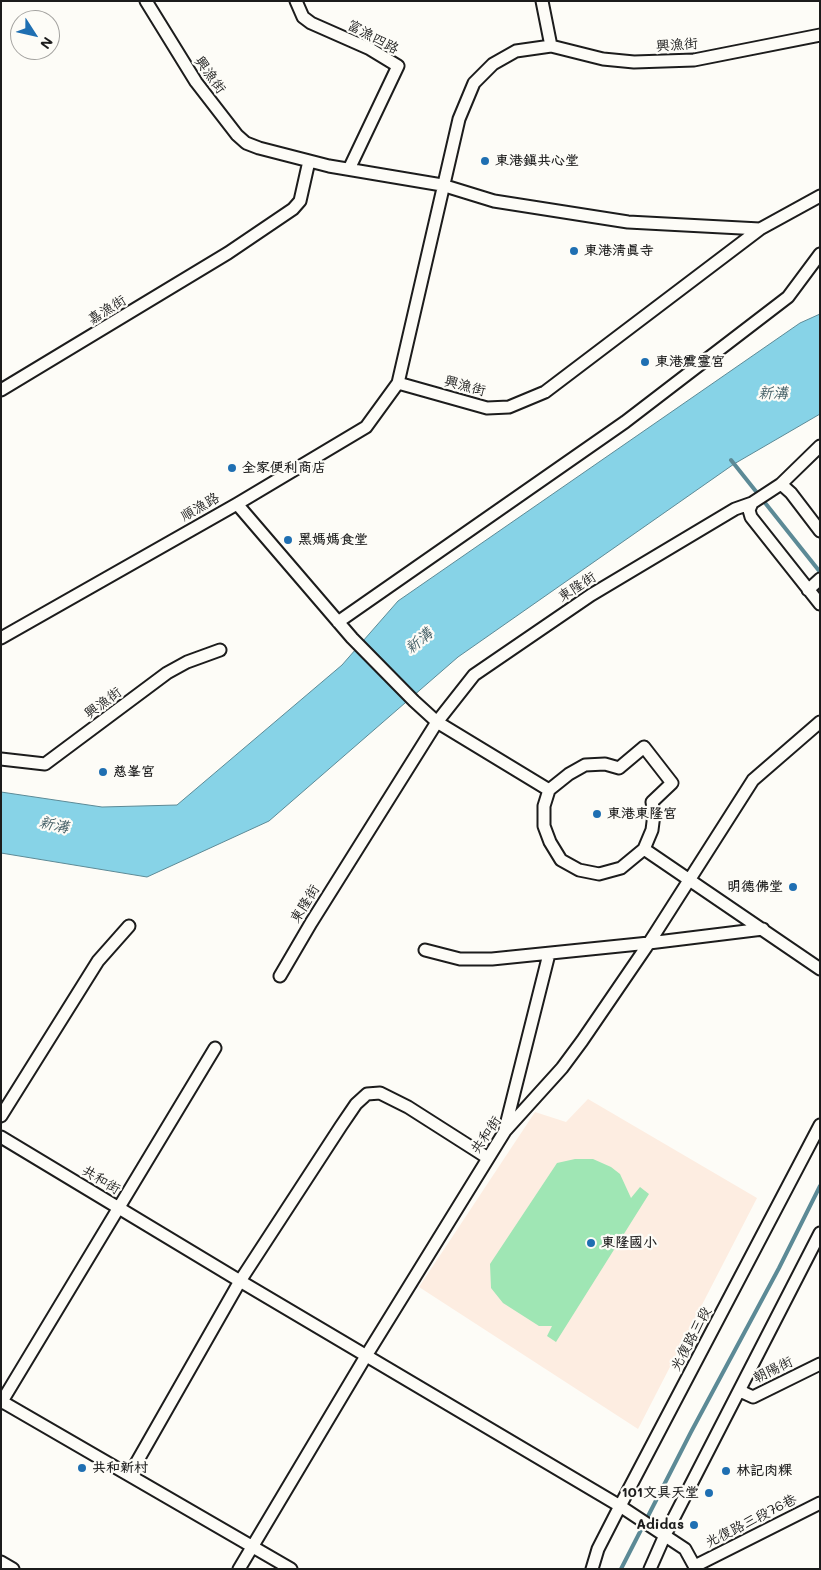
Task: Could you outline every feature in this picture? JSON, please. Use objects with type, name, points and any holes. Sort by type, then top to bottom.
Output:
[{"type":"street","name":"興漁街","points":[[146,1],[196,82],[237,135],[246,143],[259,148],[309,161],[442,185],[494,201],[628,222],[760,229]]},
{"type":"street","name":"富漁四路","points":[[296,1],[303,17],[311,23],[370,49],[398,66],[349,169]]},
{"type":"street","points":[[542,1],[551,46]]},
{"type":"street","name":"興漁街","points":[[820,35],[685,61],[634,62],[603,59],[551,46],[516,51],[493,64],[474,84],[458,119],[398,383],[487,408],[509,406],[545,392],[760,229],[820,196]]},
{"type":"street","name":"嘉漁街","points":[[1,390],[228,253],[293,209],[300,201],[309,161]]},
{"type":"street","points":[[338,622],[626,422],[788,297],[820,254]]},
{"type":"street","name":"順漁路","points":[[1,638],[237,504],[366,426],[398,383]]},
{"type":"street","points":[[820,446],[777,485],[752,503],[749,510],[751,517],[820,604]]},
{"type":"street","points":[[777,485],[791,493],[820,531]]},
{"type":"street","name":"東隆街","points":[[280,976],[437,722],[474,674],[591,595],[735,510],[752,503]]},
{"type":"street","points":[[237,504],[352,638],[414,701],[437,722],[549,790]]},
{"type":"street","points":[[808,590],[820,579]]},
{"type":"street","name":"興漁街","points":[[1,759],[45,764],[167,674],[187,662],[220,650]]},
{"type":"street","points":[[690,878],[753,780],[820,722]]},
{"type":"street","points":[[644,747],[672,783],[652,802],[654,814],[652,830],[644,849],[621,868],[599,874],[579,870],[561,860],[550,842],[544,826],[544,806],[549,790],[569,774],[585,766],[606,764],[619,768],[644,747]]},
{"type":"street","points":[[644,849],[690,878],[820,970]]},
{"type":"street","name":"共和街","points":[[239,1569],[366,1356],[505,1131],[562,1068],[649,943],[690,878]]},
{"type":"street","points":[[1,1116],[98,961],[129,926]]},
{"type":"street","points":[[425,950],[460,959],[492,959],[763,929]]},
{"type":"street","points":[[505,1131],[549,954]]},
{"type":"street","points":[[215,1048],[2,1402],[130,1474],[291,1569]]},
{"type":"street","points":[[130,1474],[240,1282],[356,1104],[368,1094],[380,1093],[408,1107],[488,1158]]},
{"type":"street","name":"光復路三段","points":[[592,1569],[598,1549],[620,1506],[820,1125]]},
{"type":"street","name":"共和街","points":[[1,1137],[240,1282],[518,1444],[660,1531]]},
{"type":"street","points":[[650,1569],[660,1531],[740,1391],[820,1234]]},
{"type":"street","name":"朝陽街","points":[[740,1391],[752,1396],[820,1364]]},
{"type":"street","name":"光復路三段76巷","points":[[696,1567],[820,1503]]},
{"type":"street","points":[[660,1531],[685,1549],[696,1567]]},
{"type":"street","points":[[1,1562],[13,1569]]},
{"type":"shaded area","name":"東隆國小","points":[[588,1099],[757,1198],[638,1429],[419,1287],[535,1112],[566,1122]]},
{"type":"green space","points":[[575,1159],[593,1159],[611,1167],[620,1174],[631,1198],[640,1187],[649,1194],[556,1342],[547,1336],[552,1326],[539,1326],[503,1303],[491,1288],[490,1264],[557,1163]]},
{"type":"water","name":"新溝","points":[[820,314],[820,414],[734,464],[458,657],[269,821],[147,877],[1,853],[1,792],[102,807],[177,805],[342,665],[398,601],[800,323]]},
{"type":"waterway","points":[[731,460],[820,572]]},
{"type":"waterway","points":[[621,1569],[820,1186]]},
{"type":"place","name":"東港鎮共心堂","points":[[485,161]]},
{"type":"place","name":"東港清真寺","points":[[574,251]]},
{"type":"place","name":"東港震霊宮","points":[[645,362]]},
{"type":"place","name":"全家便利商店","points":[[232,468]]},
{"type":"place","name":"黑媽媽食堂","points":[[288,540]]},
{"type":"place","name":"慈峯宮","points":[[103,772]]},
{"type":"place","name":"東港東隆宮","points":[[597,814]]},
{"type":"place","name":"明德佛堂","points":[[793,887]]},
{"type":"place","name":"東隆國小","points":[[591,1243]]},
{"type":"place","name":"共和新村","points":[[82,1468]]},
{"type":"place","name":"林記肉粿","points":[[726,1471]]},
{"type":"place","name":"101文具天堂","points":[[709,1493]]},
{"type":"place","name":"Adidas","points":[[694,1525]]}]
